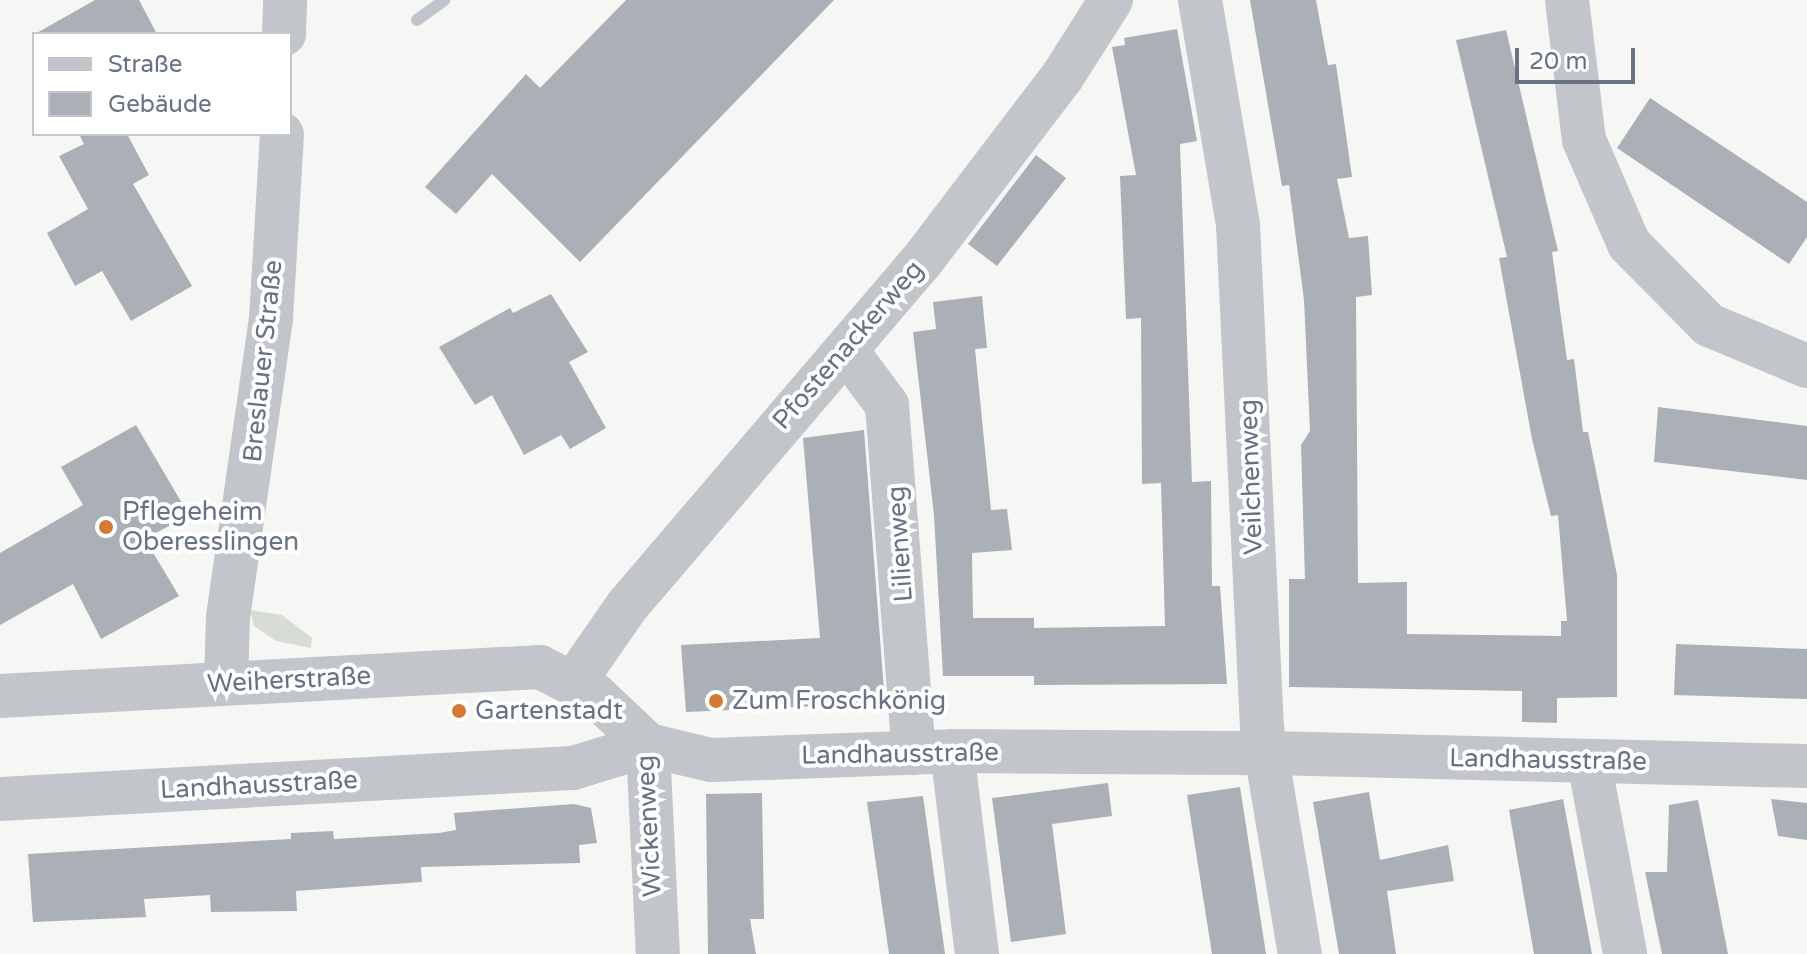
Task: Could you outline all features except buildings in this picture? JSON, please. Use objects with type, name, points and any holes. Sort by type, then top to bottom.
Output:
[{"type":"street","points":[[284,32],[285,0]]},
{"type":"street","name":"Pfostenackerweg","points":[[575,681],[627,606],[846,350],[1024,127],[1111,0]]},
{"type":"street","name":"Veilchenweg","points":[[1200,0],[1238,225],[1266,753],[1300,954]]},
{"type":"street","points":[[1567,0],[1584,140],[1629,244],[1709,325],[1807,366]]},
{"type":"street","name":"Breslauer Straße","points":[[226,683],[228,617],[271,319],[282,136]]},
{"type":"street","name":"Lilienweg","points":[[846,350],[881,392],[890,418],[933,752],[977,954]]},
{"type":"street","name":"Weiherstraße","points":[[0,696],[540,667],[575,681]]},
{"type":"street","name":"Wickenweg","points":[[575,681],[648,745],[658,954]]},
{"type":"street","name":"Landhausstraße","points":[[0,799],[573,768],[648,745],[711,760],[933,752],[1266,753],[1807,766]]},
{"type":"street","points":[[1589,761],[1625,954]]},
{"type":"shaded area","points":[[250,610],[282,615],[312,638],[311,648],[276,641],[254,626]]},
{"type":"waterway","points":[[417,20],[445,0]]},
{"type":"place","name":"Pflegeheim Oberesslingen","points":[[106,527]]},
{"type":"place","name":"Zum Froschkönig","points":[[716,701]]},
{"type":"place","name":"Gartenstadt","points":[[459,711]]}]
